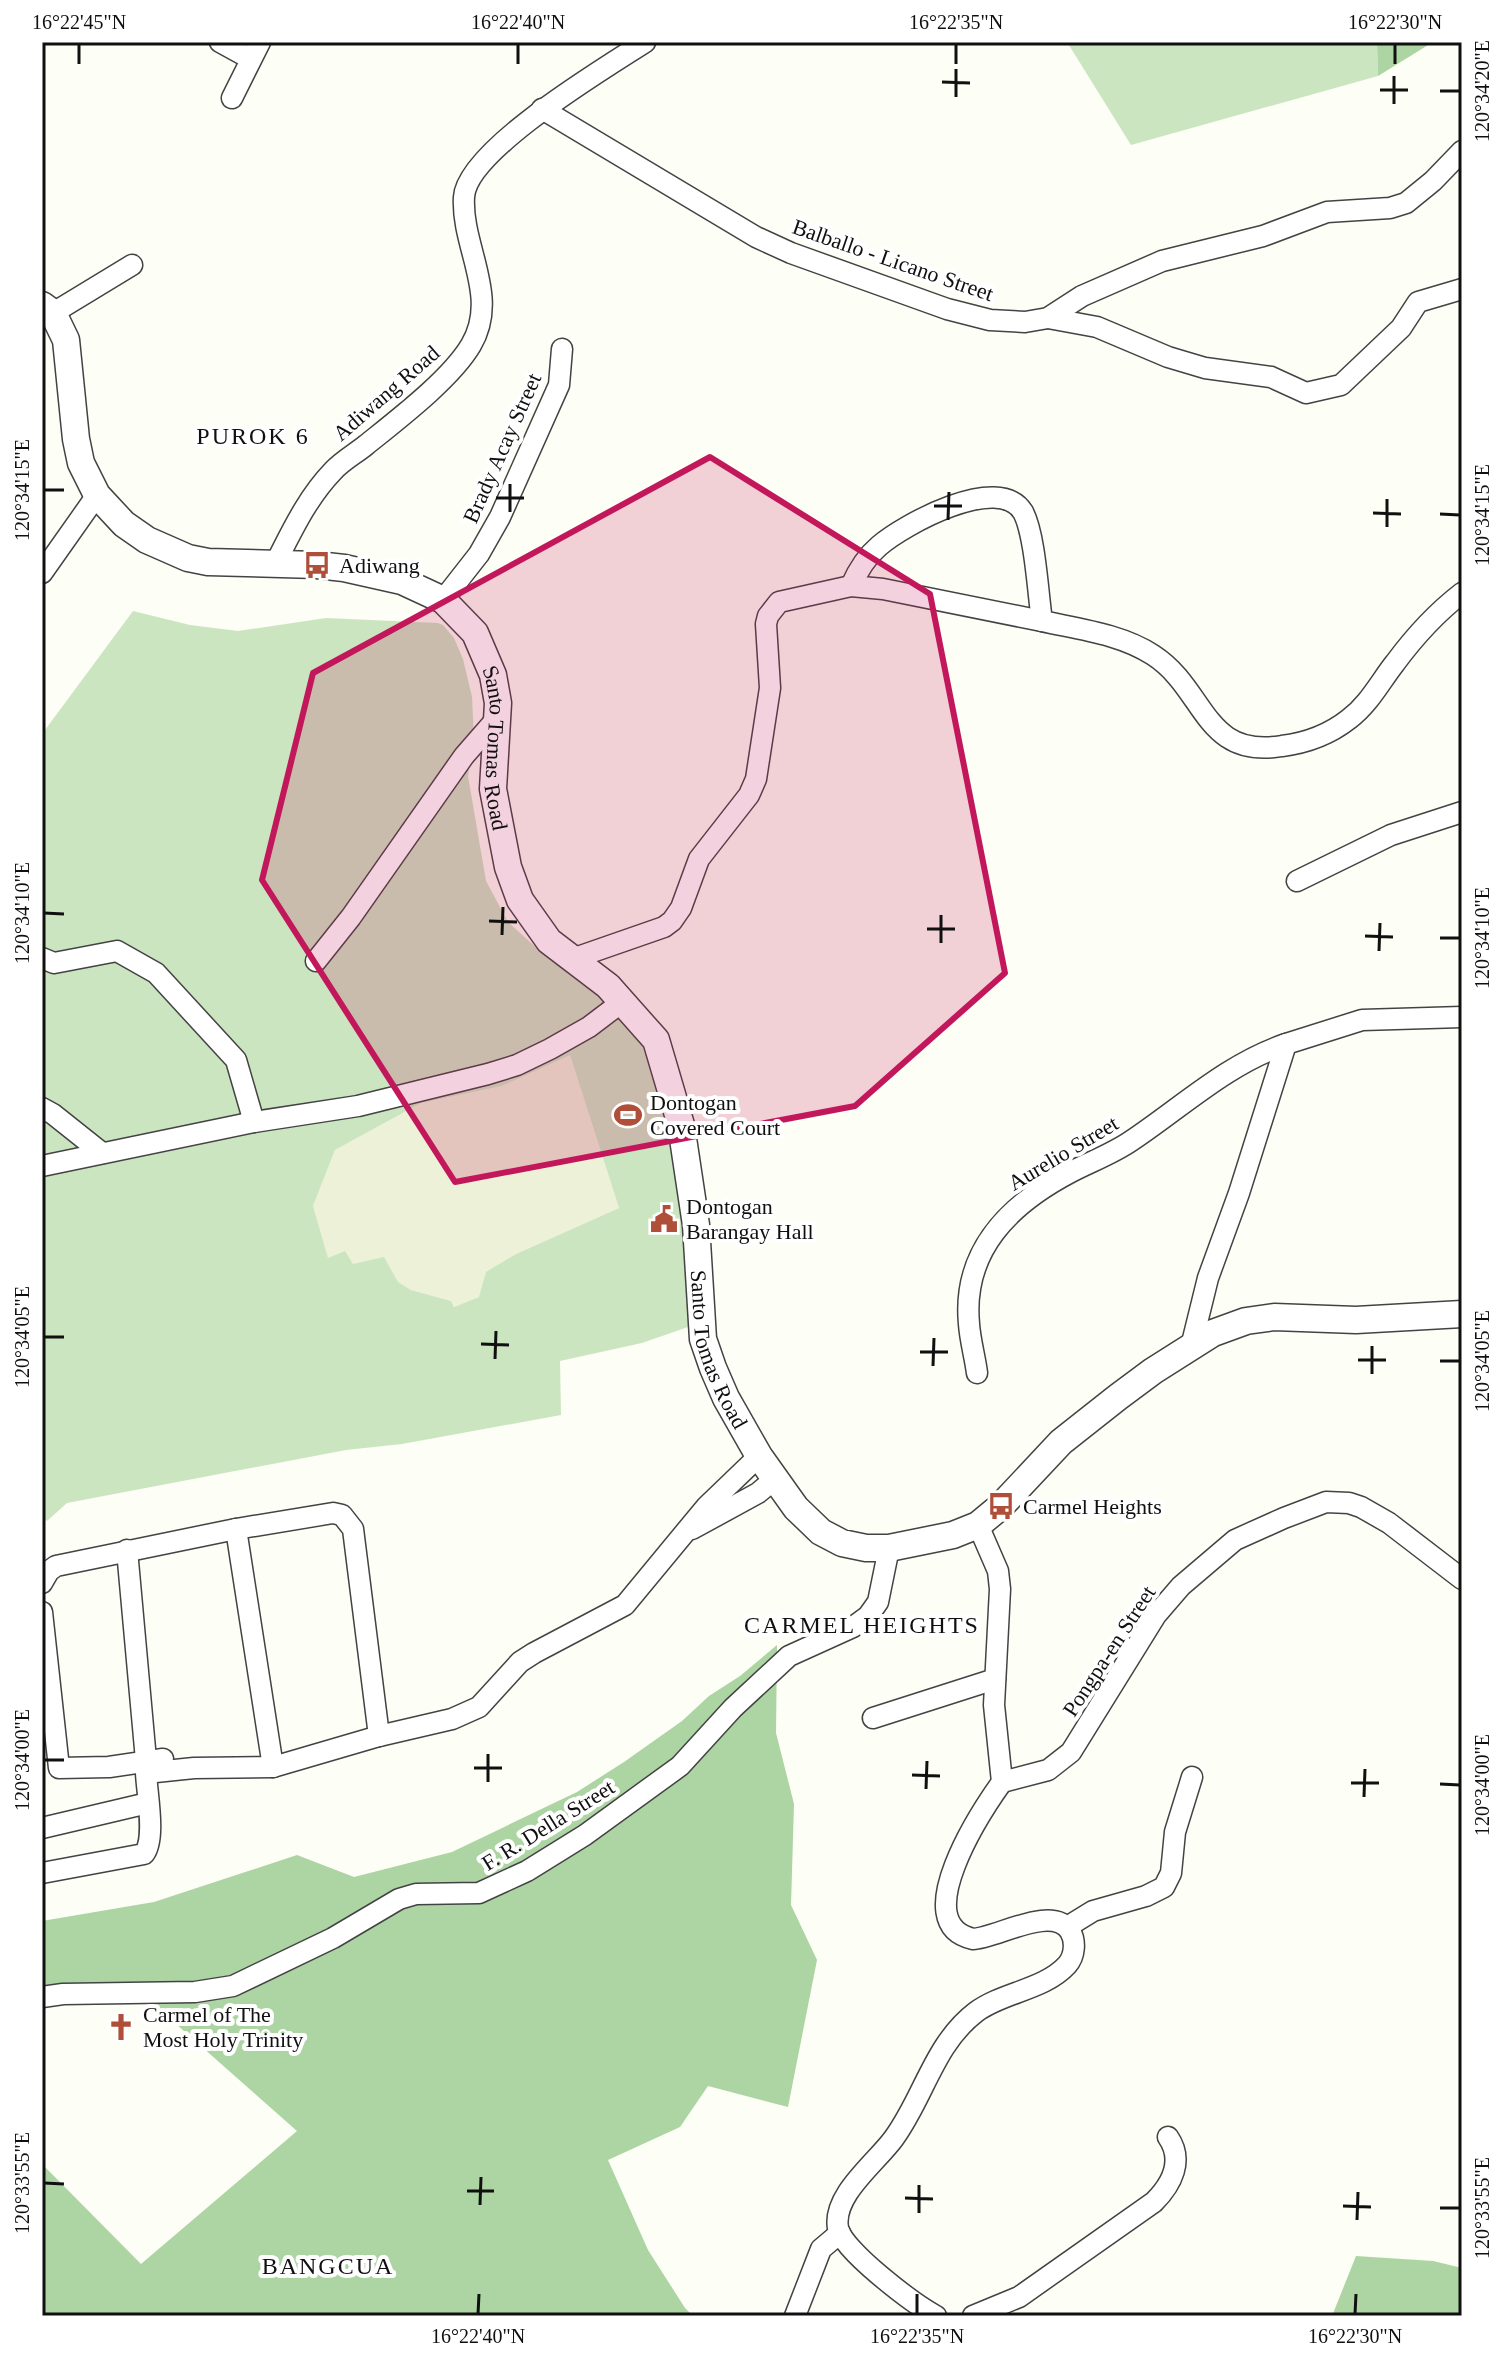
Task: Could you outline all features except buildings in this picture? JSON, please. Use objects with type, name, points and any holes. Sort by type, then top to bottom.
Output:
[{"type":"street","points":[[220,42],[256,50],[232,98]]},
{"type":"street","name":"Adiwang Road","points":[[275,564],[311,497],[334,469],[443,378],[471,345],[481,312],[481,285],[464,196],[474,173],[542,109],[645,42]]},
{"type":"street","name":"Balballo - Licano Street","points":[[542,109],[756,237],[791,253],[947,309],[990,320],[1025,322],[1048,318],[1082,296],[1162,261],[1263,236],[1327,212],[1390,208],[1406,203],[1462,151]]},
{"type":"street","points":[[47,309],[132,265]]},
{"type":"street","points":[[1048,318],[1097,327],[1168,357],[1205,368],[1271,377],[1306,393],[1341,385],[1401,328],[1418,302],[1462,289]]},
{"type":"street","name":"Santo Tomas Road","points":[[47,309],[66,340],[74,426],[81,463],[97,495],[124,524],[147,540],[188,558],[208,562],[344,568],[402,581],[443,600],[464,620],[485,652],[493,675],[498,717],[493,789],[508,867],[520,900],[549,941],[608,986],[656,1040],[672,1090],[693,1203],[703,1339],[726,1398],[759,1456],[796,1508],[821,1532],[842,1543],[866,1548],[889,1548],[953,1535],[978,1525],[1001,1506],[1061,1442],[1153,1371],[1213,1333],[1246,1321],[1274,1317],[1356,1320],[1462,1314]]},
{"type":"street","name":"Brady Acay Street","points":[[443,600],[479,554],[500,517],[559,385],[562,349]]},
{"type":"street","points":[[42,573],[97,495]]},
{"type":"street","points":[[851,586],[878,546],[919,518],[964,503],[1006,500],[1023,513],[1029,528],[1042,621]]},
{"type":"street","points":[[572,959],[664,927],[672,921],[681,908],[699,859],[749,795],[756,779],[770,688],[766,637],[768,616],[773,607],[784,599],[851,586],[883,589],[1042,621],[1135,645],[1154,655],[1173,671],[1210,722],[1223,734],[1238,744],[1261,750],[1312,739],[1333,731],[1350,719],[1366,703],[1418,633],[1462,593]]},
{"type":"street","points":[[316,961],[351,917],[471,747],[498,717]]},
{"type":"street","points":[[1297,881],[1391,835],[1462,812]]},
{"type":"street","points":[[42,958],[54,963],[117,951],[156,973],[236,1060],[254,1122]]},
{"type":"street","points":[[42,1166],[254,1122],[358,1106],[488,1074],[517,1065],[550,1049],[589,1027],[622,1002]]},
{"type":"street","name":"Aurelio Street","points":[[977,1373],[969,1323],[970,1288],[976,1264],[993,1232],[1024,1199],[1128,1143],[1229,1070],[1261,1052],[1362,1020],[1462,1017]]},
{"type":"street","points":[[1191,1347],[1208,1278],[1239,1193],[1286,1044]]},
{"type":"street","points":[[42,1108],[102,1153]]},
{"type":"street","points":[[42,1873],[144,1854],[150,1838],[146,1773],[272,1763],[426,1726],[479,1707],[520,1662],[625,1605],[706,1507],[759,1456]]},
{"type":"street","points":[[681,1535],[758,1493],[776,1478]]},
{"type":"street","name":"Pongpa-en Street","points":[[1002,1782],[1048,1770],[1071,1752],[1156,1615],[1181,1586],[1235,1540],[1272,1523],[1320,1503],[1349,1503],[1389,1523],[1462,1579]]},
{"type":"street","points":[[42,1583],[56,1566],[236,1529],[333,1513],[349,1521],[353,1529],[379,1736]]},
{"type":"street","points":[[936,2316],[917,2305],[857,2255],[840,2233],[838,2219],[844,2201],[855,2182],[883,2153],[911,2113],[943,2047],[975,2013],[1051,1977],[1069,1963],[1074,1946],[1067,1927],[1059,1922],[1041,1921],[973,1939],[952,1925],[947,1897],[951,1874],[977,1818],[1002,1782],[994,1705],[1000,1589],[998,1571],[978,1525]]},
{"type":"street","points":[[236,1529],[272,1763]]},
{"type":"street","name":"F. R. Della Street","points":[[42,1997],[195,1992],[233,1986],[333,1938],[399,1899],[416,1894],[460,1896],[479,1893],[527,1871],[585,1835],[680,1766],[733,1708],[789,1656],[853,1627],[868,1616],[878,1602],[889,1548]]},
{"type":"street","points":[[127,1550],[146,1760]]},
{"type":"street","points":[[42,1612],[50,1757],[59,1768],[109,1767],[146,1760],[272,1763]]},
{"type":"street","points":[[873,1718],[995,1679]]},
{"type":"street","points":[[1067,1927],[1083,1915],[1154,1893],[1164,1887],[1171,1873],[1175,1832],[1192,1777]]},
{"type":"street","points":[[42,1828],[148,1803]]},
{"type":"street","points":[[973,2316],[1004,2306],[1019,2297],[1154,2202],[1174,2174],[1176,2151],[1168,2137]]},
{"type":"street","points":[[795,2316],[821,2249],[840,2233]]},
{"type":"highlighted area","points":[[710,457],[930,594],[1005,973],[855,1106],[455,1182],[262,880],[313,673]]},
{"type":"green space","points":[[1067,42],[1377,42],[1378,76],[1131,145]]},
{"type":"green space","points":[[1377,42],[1433,42],[1378,76]]},
{"type":"green space","points":[[133,611],[190,625],[238,631],[326,618],[443,625],[454,638],[463,659],[472,697],[474,739],[468,776],[486,881],[508,922],[541,952],[591,984],[643,1041],[679,1151],[691,1326],[642,1343],[560,1361],[561,1415],[402,1444],[346,1450],[67,1503],[47,1521],[42,1517],[42,734]],"holes":[[[570,1055],[619,1208],[516,1254],[486,1272],[479,1297],[454,1307],[451,1301],[411,1290],[398,1282],[384,1257],[353,1264],[345,1251],[328,1258],[313,1206],[335,1150],[421,1103],[502,1086]]]},
{"type":"green space","points":[[570,1054],[619,1208],[516,1254],[479,1297],[454,1307],[451,1301],[411,1290],[353,1264],[328,1259],[313,1206],[335,1150],[421,1103],[502,1086]]},
{"type":"green space","points":[[777,1645],[776,1733],[794,1804],[791,1905],[817,1960],[788,2107],[708,2086],[680,2127],[608,2160],[648,2250],[693,2316],[42,2316],[42,2164],[141,2264],[297,2131],[150,2001],[102,1999],[42,2005],[42,1921],[154,1902],[297,1855],[354,1877],[452,1852],[577,1792],[682,1721],[709,1696],[740,1676]]},
{"type":"green space","points":[[1356,2256],[1433,2261],[1462,2268],[1462,2316],[1332,2316]]},
{"type":"place","name":"Adiwang","points":[[317,565]]},
{"type":"place","name":"Dontogan Covered Court","points":[[628,1115]]},
{"type":"place","name":"Dontogan Barangay Hall","points":[[664,1219]]},
{"type":"place","name":"Carmel Heights","points":[[1001,1506]]},
{"type":"place","name":"Carmel of The Most Holy Trinity","points":[[121,2027]]},
{"type":"district","name":"PUROK 6","points":[[253,436]]},
{"type":"district","name":"CARMEL HEIGHTS","points":[[862,1625]]},
{"type":"district","name":"BANGCUA","points":[[328,2266]]}]
